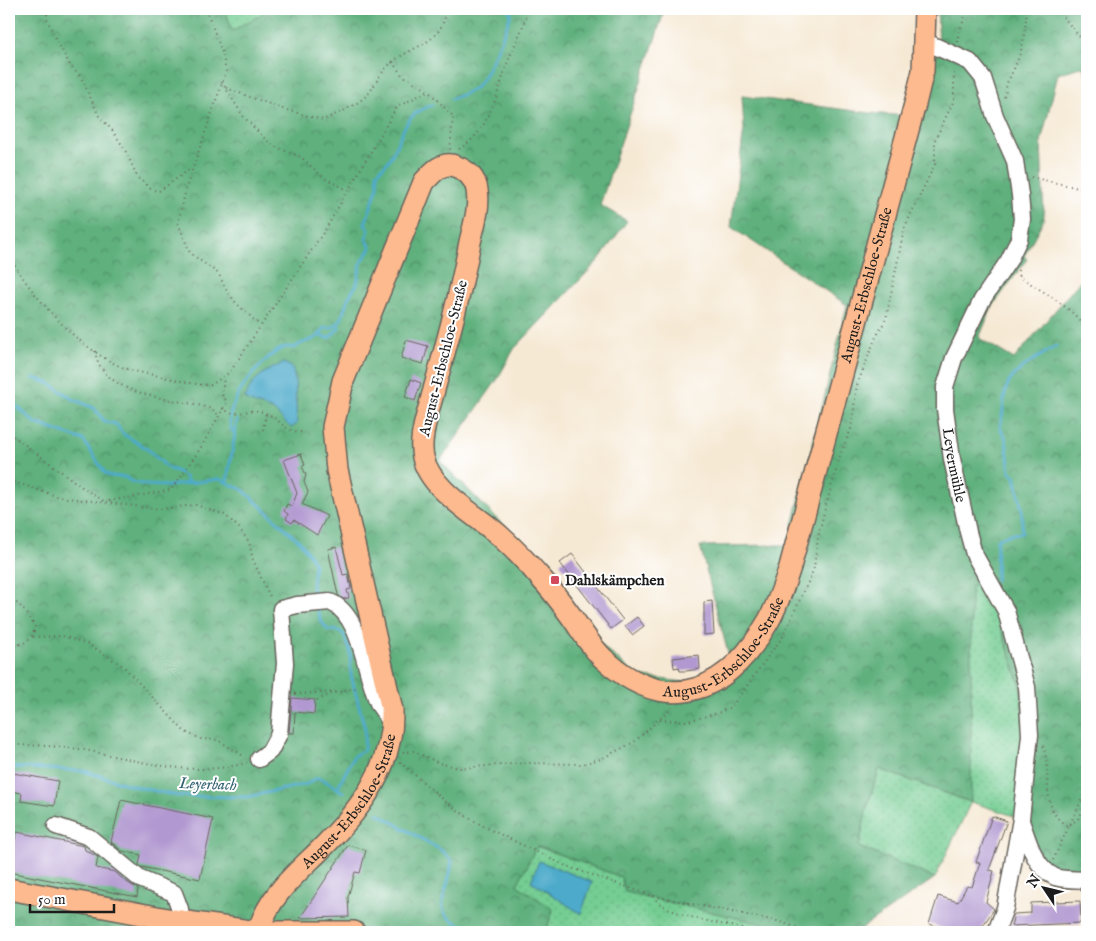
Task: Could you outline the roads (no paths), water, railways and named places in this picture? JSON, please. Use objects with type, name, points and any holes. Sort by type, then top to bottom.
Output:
[{"type":"main road","name":"August-Erbschloe-Straße","points":[[258,932],[268,906],[289,880],[335,835],[395,758],[392,710],[337,470],[333,427],[343,381],[424,182],[433,170],[449,164],[463,168],[471,176],[477,189],[478,207],[459,296],[422,437],[423,458],[443,489],[501,536],[533,568],[604,660],[622,674],[646,686],[676,692],[687,692],[706,685],[732,668],[752,647],[780,596],[790,567],[915,104],[923,71],[926,42],[926,9]]},
{"type":"main road","points":[[9,889],[180,921],[258,932]]},
{"type":"main road","points":[[267,932],[349,932]]},
{"type":"street","name":"Leyermühle","points":[[926,42],[970,62],[983,78],[1015,162],[1020,195],[1020,229],[1011,256],[982,300],[954,358],[945,387],[945,409],[958,492],[968,532],[977,560],[1006,611],[1022,662],[1027,687],[1029,741],[1021,819],[1005,908],[996,932]]},
{"type":"street","points":[[255,761],[270,751],[278,734],[285,663],[281,609],[306,604],[324,603],[337,605],[354,627],[379,705],[392,724]]},
{"type":"street","points":[[1021,819],[1034,856],[1047,872],[1055,877],[1086,880],[1087,884]]},
{"type":"street","points":[[56,826],[89,837],[140,878],[174,893],[180,909],[180,921]]},
{"type":"water","points":[[284,363],[292,367],[295,379],[297,424],[291,428],[273,410],[250,402],[245,398],[252,385],[260,376]]},
{"type":"water","points":[[539,861],[592,882],[581,914],[531,881]]},
{"type":"waterway","points":[[451,99],[470,91],[480,82],[491,63],[505,29],[511,13],[508,9]]},
{"type":"waterway","points":[[227,481],[235,434],[230,425],[235,400],[253,373],[274,353],[286,347],[294,348],[315,338],[322,333],[324,328],[332,328],[341,320],[348,298],[357,284],[361,263],[371,248],[366,239],[369,230],[365,224],[378,186],[377,173],[389,160],[409,120],[422,109],[432,105]]},
{"type":"waterway","points":[[321,336],[329,338],[339,328],[338,324]]},
{"type":"waterway","points":[[996,580],[997,539],[1011,534],[1022,533],[1022,509],[1015,476],[1010,472],[1006,439],[1000,428],[1005,393],[1012,378],[1018,371],[1056,346]]},
{"type":"waterway","points":[[33,378],[49,383],[73,399],[94,408],[105,422],[116,424],[123,434],[146,448],[168,468],[180,473]]},
{"type":"waterway","points":[[9,399],[35,423],[83,440],[105,473],[110,476],[125,477],[132,482],[147,485],[167,486],[219,479],[243,490],[300,542],[311,557],[314,563],[312,587],[314,599]]},
{"type":"waterway","points":[[235,434],[237,420]]},
{"type":"waterway","points":[[184,476],[189,483]]},
{"type":"waterway","points":[[317,608],[321,621],[328,630],[339,631],[344,635],[350,650],[351,675],[365,729],[364,750],[354,756],[338,787]]},
{"type":"waterway","name":"Leyerbach","points":[[9,767],[84,771],[133,786],[178,796],[247,797],[307,784],[317,778],[324,780],[343,792]]},
{"type":"waterway","name":"Leyerbach","points":[[377,813],[441,850],[452,861],[444,897],[443,906],[445,913],[450,919],[479,932]]},
{"type":"place","name":"Dahlskämpchen","points":[[555,580]]}]
